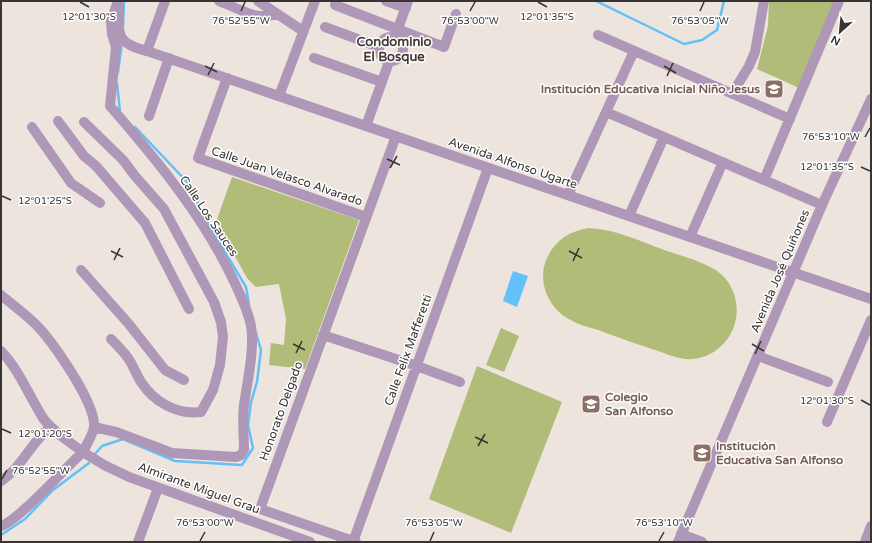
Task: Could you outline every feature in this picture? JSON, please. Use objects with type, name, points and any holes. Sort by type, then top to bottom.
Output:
[{"type":"street","name":"Avenida Alfonso Ugarte","points":[[118,1],[119,32],[124,43],[133,47],[169,58],[871,299]]},
{"type":"street","name":"Calle Los Sauces","points":[[94,427],[116,432],[172,453],[236,457],[241,455],[244,450],[244,406],[249,384],[252,338],[251,327],[246,309],[228,268],[212,241],[199,220],[164,172],[110,106],[116,47],[112,34],[111,21],[118,1]]},
{"type":"street","points":[[147,51],[165,1]]},
{"type":"street","points":[[219,1],[244,10],[253,16],[265,17],[277,14]]},
{"type":"street","points":[[258,1],[303,31]]},
{"type":"street","points":[[279,96],[315,1]]},
{"type":"street","points":[[337,1],[335,5],[396,33],[444,47],[456,14]]},
{"type":"street","points":[[379,47],[387,38],[396,33],[407,5],[386,1]]},
{"type":"street","points":[[732,94],[749,66],[755,52],[764,1]]},
{"type":"street","points":[[764,180],[839,1]]},
{"type":"street","points":[[325,27],[379,47]]},
{"type":"street","points":[[379,47],[382,58],[389,62],[397,60],[404,50],[396,33]]},
{"type":"street","points":[[598,35],[790,119]]},
{"type":"street","points":[[568,195],[634,51]]},
{"type":"street","points":[[149,116],[169,58]]},
{"type":"street","points":[[314,58],[382,82]]},
{"type":"street","points":[[366,126],[389,62]]},
{"type":"street","name":"Calle Juan Velasco Alvarado","points":[[227,78],[198,158],[366,218]]},
{"type":"street","name":"Avenida José Quiñones","points":[[680,538],[822,205],[871,99]]},
{"type":"street","points":[[606,112],[822,205]]},
{"type":"street","points":[[58,121],[84,156],[96,166],[145,223],[189,309]]},
{"type":"street","points":[[84,122],[123,160],[134,176],[164,209],[214,302],[221,322],[223,337],[214,390],[201,412],[193,413],[173,409],[151,395],[140,382],[128,358],[111,339]]},
{"type":"street","points":[[32,127],[72,183],[100,203]]},
{"type":"street","name":"Honorato Delgado","points":[[354,542],[260,509],[322,335],[396,136]]},
{"type":"street","points":[[629,216],[664,137]]},
{"type":"street","points":[[690,237],[724,162]]},
{"type":"street","name":"Calle Felix Mafferetti","points":[[354,542],[488,168]]},
{"type":"street","points":[[81,270],[128,323],[165,370],[184,380]]},
{"type":"street","points":[[1,294],[41,330],[62,358],[80,386],[89,406],[94,427],[83,452],[13,519],[1,526]]},
{"type":"street","points":[[827,422],[871,320]]},
{"type":"street","points":[[322,335],[417,366],[460,382]]},
{"type":"street","points":[[758,356],[828,382]]},
{"type":"street","points":[[1,481],[17,468],[43,433],[50,428],[14,365],[3,357]]},
{"type":"street","name":"Almirante Miguel Grau","points":[[50,428],[83,452],[110,468],[158,488],[310,542]]},
{"type":"street","points":[[138,542],[158,488]]},
{"type":"street","points":[[865,542],[871,526]]},
{"type":"street","points":[[680,538],[702,542]]},
{"type":"green space","points":[[769,1],[837,1],[799,88],[757,69],[768,26]]},
{"type":"green space","points":[[232,177],[359,220],[305,369],[269,365],[271,343],[284,345],[286,319],[279,284],[256,287],[247,278],[216,222]]},
{"type":"green space","points":[[589,228],[628,236],[690,258],[714,269],[721,274],[728,282],[734,294],[737,307],[736,319],[732,331],[726,341],[717,350],[706,356],[693,359],[681,358],[578,324],[560,313],[554,307],[546,291],[543,275],[544,266],[550,252],[559,241],[569,234]]},
{"type":"green space","points":[[501,328],[519,336],[504,372],[486,365]]},
{"type":"green space","points":[[477,366],[562,402],[511,533],[429,499]]},
{"type":"water","points":[[513,271],[528,276],[517,307],[503,301]]},
{"type":"waterway","points":[[123,26],[124,1]]},
{"type":"waterway","points":[[596,1],[684,44],[702,40],[717,30],[724,1]]},
{"type":"waterway","points":[[118,72],[122,43]]},
{"type":"waterway","points":[[117,83],[120,112]]},
{"type":"waterway","points":[[135,127],[189,184],[204,217],[246,287],[249,305]]},
{"type":"waterway","points":[[94,455],[102,446],[123,439],[175,461],[242,465],[253,448],[248,425],[251,402],[257,382],[261,350],[256,333]]},
{"type":"waterway","points":[[1,535],[25,519],[53,490],[89,463]]},
{"type":"place","name":"Institución Educativa Inicial Niño Jesus","points":[[774,89]]},
{"type":"place","name":"Colegio San Alfonso","points":[[591,404]]},
{"type":"place","name":"Institución Educativa San Alfonso","points":[[702,453]]},
{"type":"district","name":"Condominio El Bosque","points":[[394,50]]}]
